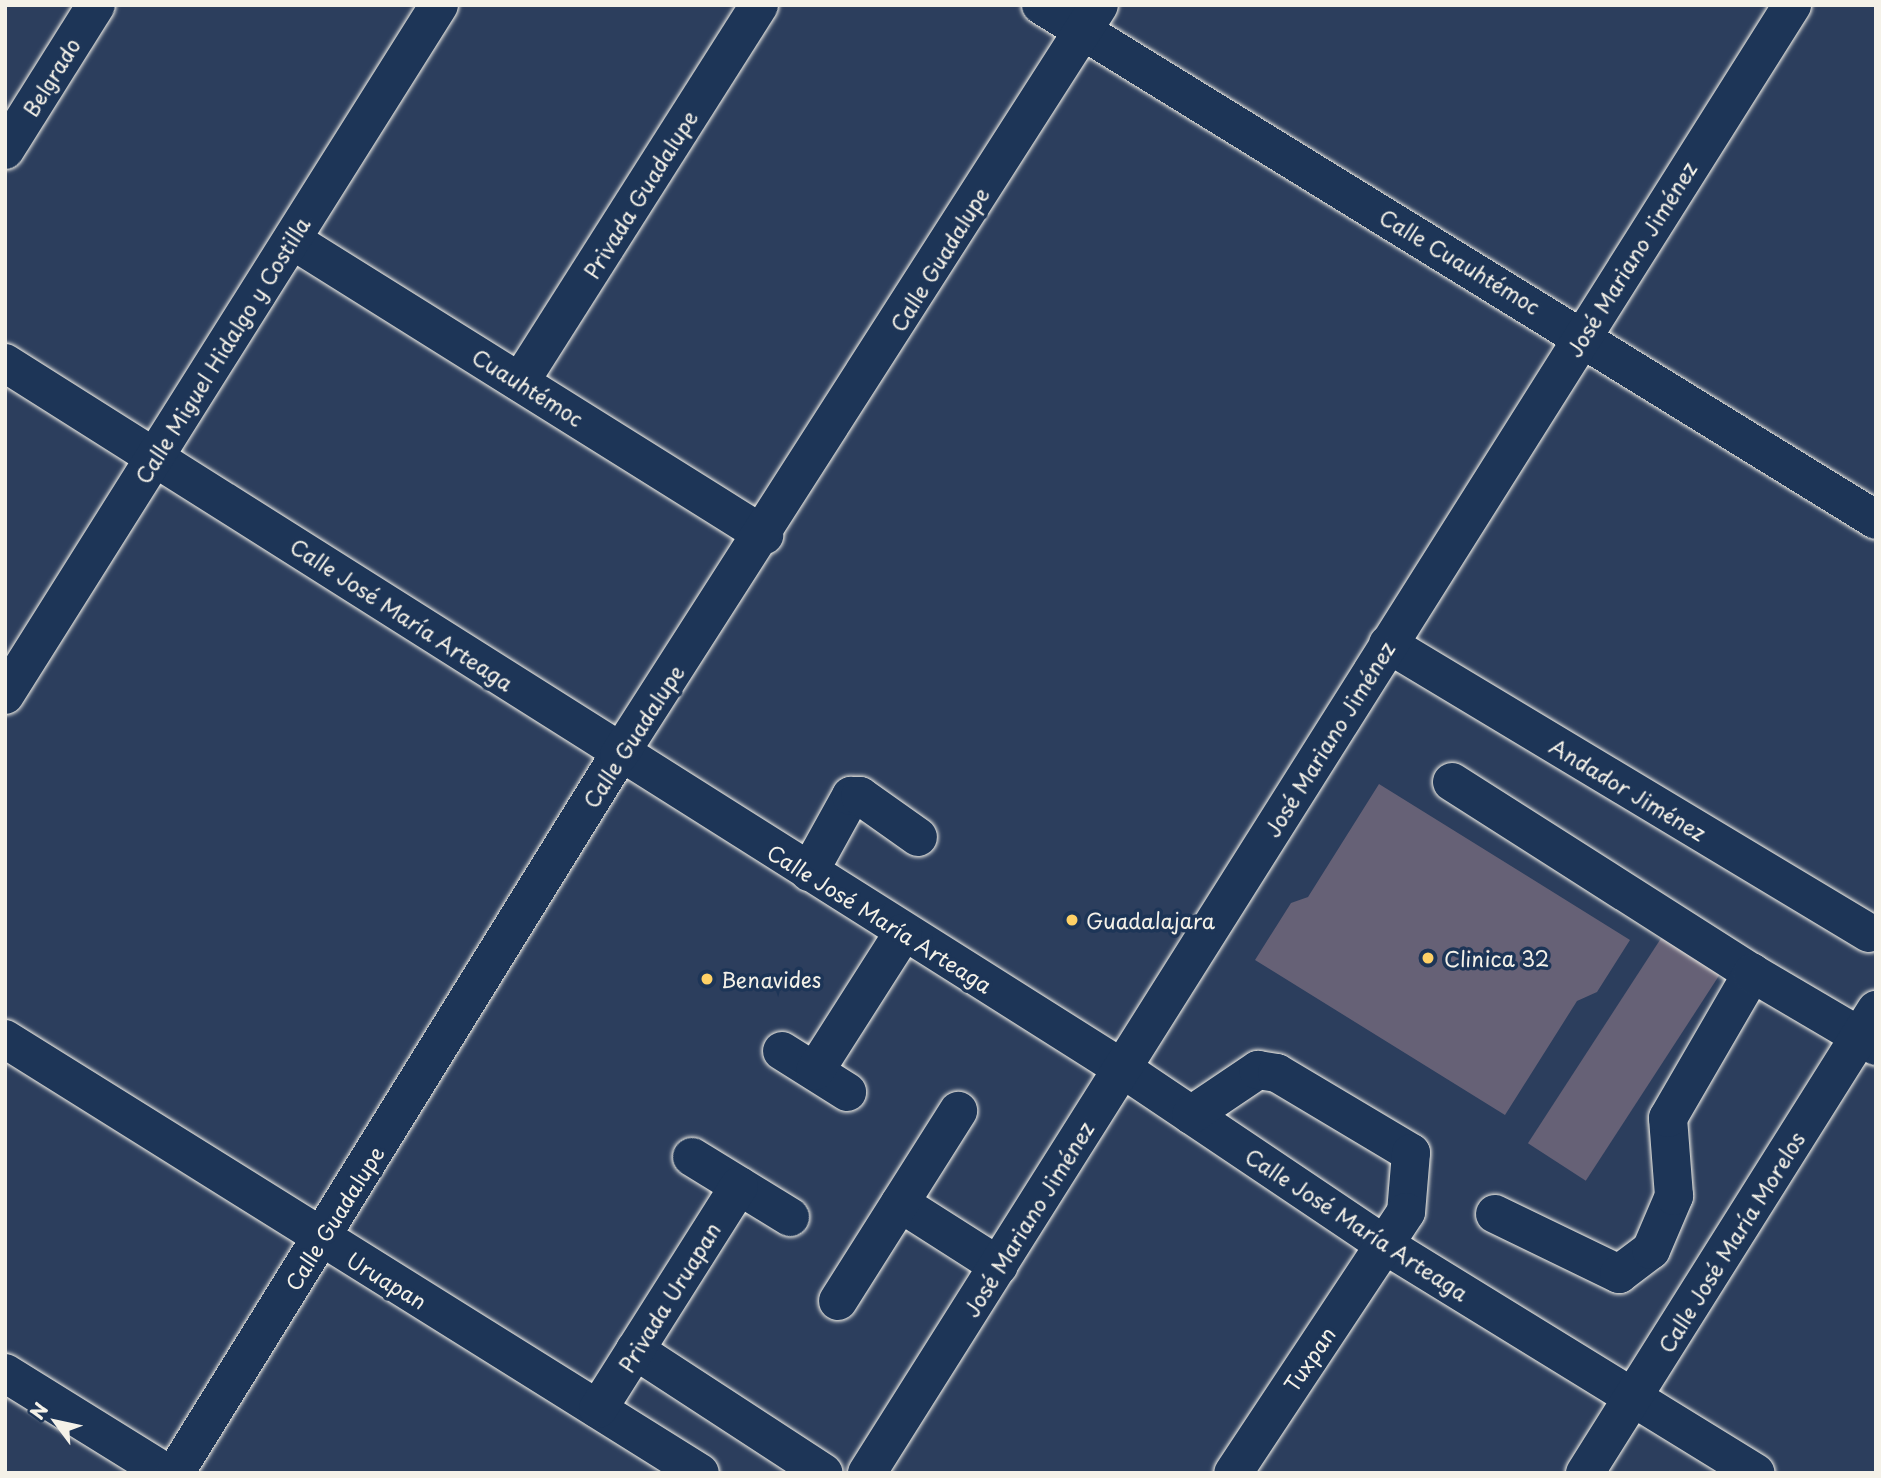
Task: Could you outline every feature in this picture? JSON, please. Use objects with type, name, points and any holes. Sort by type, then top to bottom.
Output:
[{"type":"street","name":"Belgrado","points":[[5,150],[96,5]]},
{"type":"street","name":"Calle Miguel Hidalgo y Costilla","points":[[5,695],[439,5]]},
{"type":"street","name":"Privada Guadalupe","points":[[520,382],[759,5]]},
{"type":"street","name":"Calle Cuauhtémoc","points":[[1041,5],[1091,19],[1582,335],[1876,520]]},
{"type":"street","name":"José Mariano Jiménez","points":[[877,1469],[999,1266],[1582,335],[1793,5]]},
{"type":"street","name":"Calle Guadalupe","points":[[176,1473],[619,755],[764,535],[1091,19]]},
{"type":"street","name":"Cuauhtémoc","points":[[292,240],[764,535]]},
{"type":"street","name":"Calle José María Arteaga","points":[[5,363],[157,454],[619,755],[1123,1069],[1385,1245],[1635,1395],[1755,1473]]},
{"type":"street","name":"Andador Jiménez","points":[[1388,645],[1874,931]]},
{"type":"street","points":[[1452,782],[1752,973],[1870,1031]]},
{"type":"street","points":[[809,872],[851,796],[860,796],[918,837]]},
{"type":"street","points":[[815,1071],[903,933]]},
{"type":"street","points":[[1495,1214],[1619,1274],[1651,1250],[1674,1196],[1668,1118],[1752,973]]},
{"type":"street","name":"Calle José María Morelos","points":[[1585,1473],[1870,1031]]},
{"type":"street","name":"Uruapan","points":[[5,1039],[321,1239],[700,1473]]},
{"type":"street","points":[[782,1051],[847,1092]]},
{"type":"street","name":"Tuxpan","points":[[1191,1115],[1258,1070],[1277,1073],[1411,1153],[1406,1212],[1233,1473]]},
{"type":"street","points":[[838,1301],[958,1111]]},
{"type":"street","points":[[692,1157],[790,1217]]},
{"type":"street","name":"Privada Uruapan","points":[[598,1409],[739,1186]]},
{"type":"street","points":[[900,1203],[999,1266]]},
{"type":"street","points":[[635,1350],[824,1473]]},
{"type":"street","points":[[5,1373],[166,1473]]},
{"type":"building","points":[[1379,784],[1630,940],[1597,992],[1577,1001],[1505,1115],[1255,960],[1291,903],[1308,897]]},
{"type":"building","points":[[1669,926],[1727,964],[1586,1181],[1528,1143]]},
{"type":"place","name":"Guadalajara","points":[[1072,920]]},
{"type":"place","name":"Clinica 32","points":[[1428,958]]},
{"type":"place","name":"Benavides","points":[[707,979]]}]
